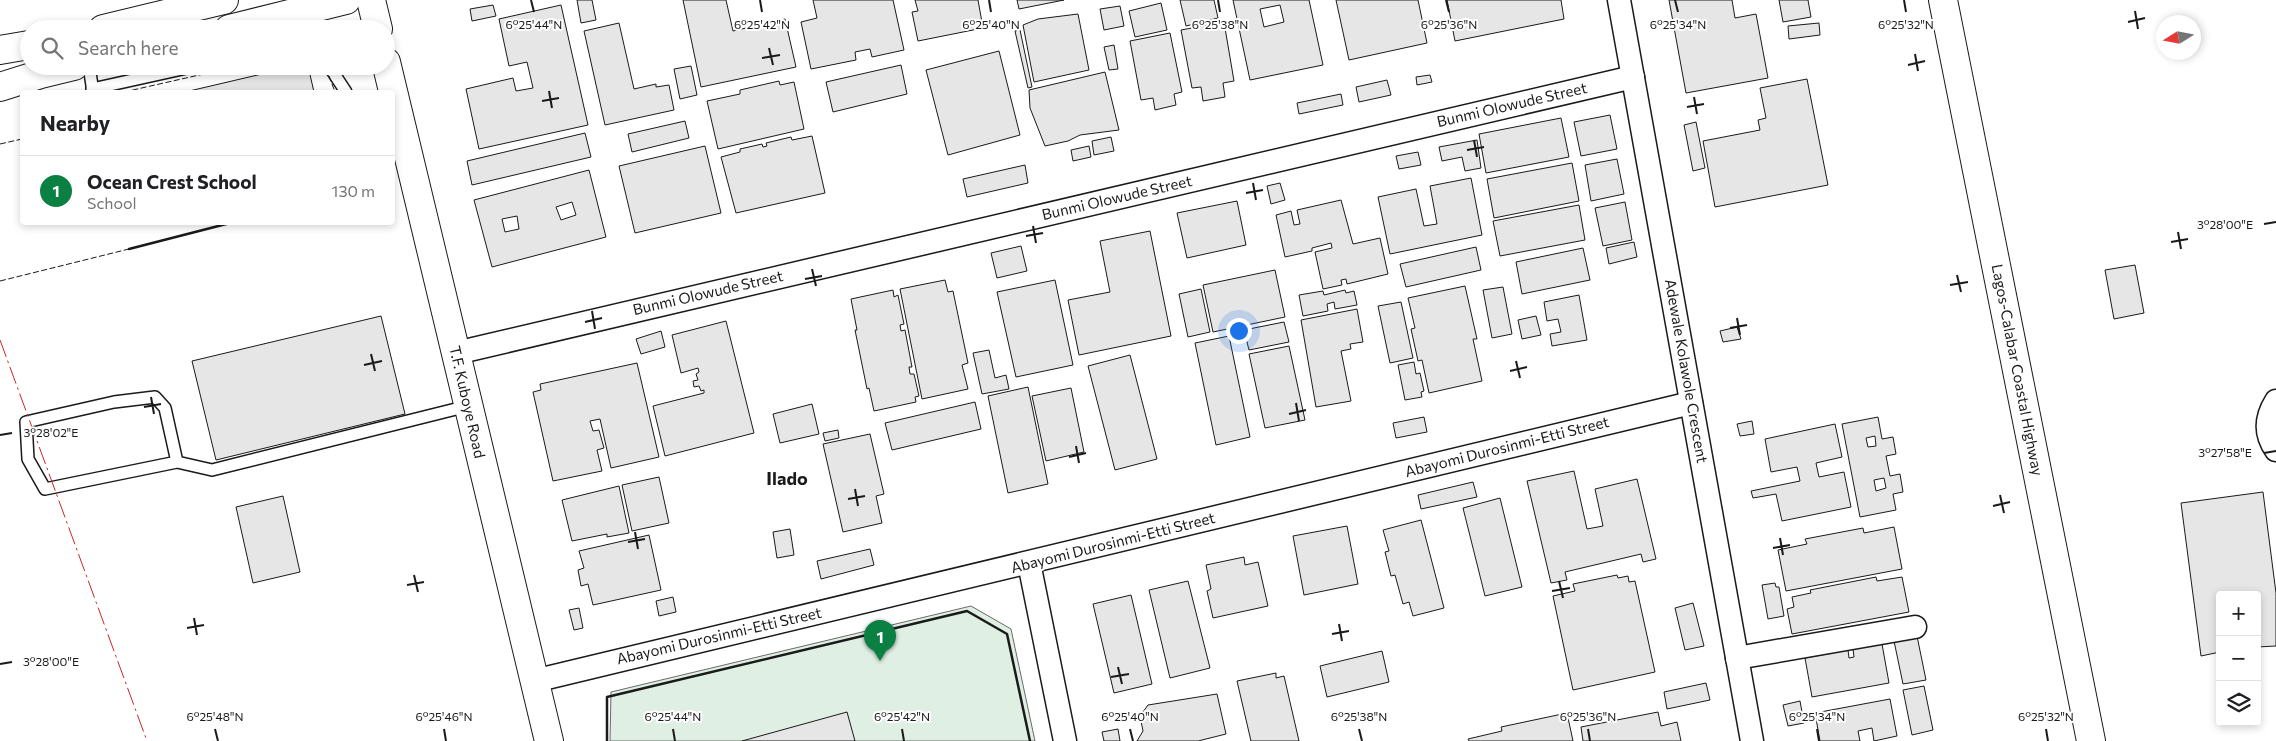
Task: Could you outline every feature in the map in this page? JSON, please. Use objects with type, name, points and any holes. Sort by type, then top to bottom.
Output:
[{"type":"main road","points":[[141,20],[224,0]]},
{"type":"main road","points":[[265,20],[346,0]]},
{"type":"main road","points":[[371,0],[376,20]]},
{"type":"main road","name":"Lagos-Calabar Coastal Highway","points":[[1943,0],[2091,741]]},
{"type":"main road","points":[[0,50],[20,46]]},
{"type":"main road","points":[[0,87],[38,75]]},
{"type":"main road","name":"T.F. Kuboye Road","points":[[389,75],[392,90]]},
{"type":"main road","name":"T.F. Kuboye Road","points":[[395,101],[549,741]]},
{"type":"street","name":"Adewale Kolawole Crescent","points":[[1619,0],[1752,741]]},
{"type":"street","name":"Bunmi Olowude Street","points":[[456,353],[1633,77]]},
{"type":"street","points":[[2276,400],[2269,413],[2267,428],[2270,442],[2276,450]]},
{"type":"street","name":"Abayomi Durosinmi-Etti Street","points":[[534,681],[1691,402]]},
{"type":"street","points":[[1028,563],[1065,741]]},
{"type":"street","points":[[1737,658],[1914,627]]},
{"type":"lane","points":[[90,75],[93,90]]},
{"type":"lane","points":[[97,90],[159,75]]},
{"type":"lane","points":[[335,75],[345,90]]},
{"type":"lane","points":[[177,462],[165,408],[155,397],[114,402],[26,422],[28,459],[45,489],[177,462],[212,470],[468,406]]},
{"type":"green space","points":[[971,606],[1011,629],[1035,741],[610,741],[611,692]]},
{"type":"building","points":[[577,0],[592,0],[596,20],[581,23]]},
{"type":"building","points":[[683,0],[726,0],[733,31],[785,19],[796,67],[701,87]]},
{"type":"building","points":[[813,0],[893,0],[904,50],[872,57],[870,49],[855,52],[856,60],[811,69],[801,22],[817,18]]},
{"type":"building","points":[[915,0],[978,0],[983,28],[918,41],[912,12],[918,11]]},
{"type":"building","points":[[1017,0],[1064,0],[1019,9]]},
{"type":"building","points":[[1180,0],[1214,0],[1218,18],[1186,26]]},
{"type":"building","points":[[1233,0],[1309,0],[1323,65],[1250,80]],"holes":[[[1280,5],[1284,22],[1264,27],[1260,9]]]},
{"type":"building","points":[[1336,0],[1418,0],[1427,43],[1349,60]]},
{"type":"building","points":[[1447,0],[1561,0],[1564,19],[1455,41]]},
{"type":"building","points":[[1669,0],[1732,0],[1735,18],[1756,14],[1768,78],[1686,93]]},
{"type":"building","points":[[1779,0],[1808,0],[1811,17],[1783,22]]},
{"type":"building","points":[[1161,3],[1167,30],[1135,37],[1129,11]]},
{"type":"building","points":[[493,5],[496,16],[472,21],[470,9]]},
{"type":"building","points":[[561,5],[588,125],[479,149],[466,89],[513,78],[516,91],[533,88],[527,62],[509,66],[499,19]]},
{"type":"building","points":[[1120,6],[1124,26],[1104,30],[1100,9]]},
{"type":"building","points":[[1078,14],[1089,70],[1034,82],[1023,25],[1038,19]]},
{"type":"building","points":[[1224,22],[1234,81],[1223,83],[1225,97],[1203,101],[1201,87],[1192,88],[1181,30]]},
{"type":"building","points":[[619,23],[634,89],[656,84],[656,87],[669,85],[674,110],[605,125],[584,31]]},
{"type":"building","points":[[1819,23],[1820,35],[1789,39],[1788,26]]},
{"type":"building","points":[[1020,30],[1032,87],[1028,88],[1015,31]]},
{"type":"building","points":[[1170,33],[1182,92],[1174,94],[1176,105],[1155,110],[1153,98],[1141,100],[1130,41]]},
{"type":"building","points":[[1114,45],[1118,69],[1109,70],[1104,47]]},
{"type":"building","points":[[999,51],[1020,135],[948,155],[926,70]]},
{"type":"building","points":[[901,65],[907,94],[833,112],[826,82]]},
{"type":"building","points":[[691,66],[697,95],[680,99],[674,69]]},
{"type":"building","points":[[1105,72],[1119,130],[1080,135],[1068,141],[1045,146],[1030,108],[1029,90]]},
{"type":"building","points":[[258,75],[310,75],[314,90],[194,90]]},
{"type":"building","points":[[1430,75],[1432,82],[1417,85],[1416,77]]},
{"type":"building","points":[[1807,79],[1828,185],[1715,207],[1703,141],[1760,130],[1758,120],[1766,118],[1760,88]]},
{"type":"building","points":[[1387,80],[1391,95],[1359,102],[1356,87]]},
{"type":"building","points":[[779,81],[780,85],[794,82],[804,129],[718,149],[707,101],[740,94],[740,90]]},
{"type":"building","points":[[1341,94],[1343,105],[1299,114],[1297,103]]},
{"type":"building","points":[[1610,115],[1617,149],[1581,156],[1574,122]]},
{"type":"building","points":[[1561,118],[1569,157],[1486,173],[1479,134]]},
{"type":"building","points":[[685,121],[689,138],[632,152],[628,134]]},
{"type":"building","points":[[1696,122],[1705,168],[1693,171],[1684,125]]},
{"type":"building","points":[[585,133],[591,157],[472,185],[467,161]]},
{"type":"building","points":[[812,136],[825,193],[736,213],[721,157],[740,152],[740,149],[762,144],[763,147],[767,146],[766,143],[791,137],[792,140]]},
{"type":"building","points":[[1111,137],[1114,151],[1094,155],[1092,141]]},
{"type":"building","points":[[1477,140],[1481,168],[1465,171],[1462,157],[1442,161],[1439,147]]},
{"type":"building","points":[[705,146],[721,213],[635,233],[619,166]]},
{"type":"building","points":[[1089,146],[1091,157],[1073,161],[1071,150]]},
{"type":"building","points":[[1418,152],[1421,165],[1399,169],[1396,156]]},
{"type":"building","points":[[1617,159],[1624,194],[1591,201],[1585,165]]},
{"type":"building","points":[[1572,163],[1579,201],[1494,218],[1487,179]]},
{"type":"building","points":[[1025,165],[1028,183],[967,197],[963,179]]},
{"type":"building","points":[[589,170],[606,237],[492,267],[474,200]],"holes":[[[572,202],[576,215],[561,220],[556,207]],[[517,216],[519,229],[505,232],[502,219]]]},
{"type":"building","points":[[1471,178],[1482,235],[1390,254],[1378,197],[1416,189],[1424,226],[1437,224],[1430,186]]},
{"type":"building","points":[[1280,183],[1285,200],[1271,204],[1267,186]]},
{"type":"building","points":[[1341,200],[1353,244],[1380,238],[1388,274],[1347,284],[1346,279],[1341,280],[1342,285],[1323,289],[1315,252],[1332,248],[1331,243],[1312,248],[1312,251],[1285,257],[1276,215],[1291,211],[1294,225],[1300,224],[1297,210]]},
{"type":"building","points":[[1237,201],[1246,245],[1187,258],[1177,213]]},
{"type":"building","points":[[1625,202],[1632,240],[1603,246],[1595,208]]},
{"type":"building","points":[[1579,205],[1585,240],[1500,256],[1493,221]]},
{"type":"building","points":[[1150,231],[1171,336],[1079,355],[1068,300],[1110,292],[1100,241]]},
{"type":"building","points":[[1634,242],[1637,257],[1609,264],[1606,248]]},
{"type":"building","points":[[1021,246],[1027,271],[997,278],[991,253]]},
{"type":"building","points":[[1476,247],[1481,270],[1406,287],[1400,264]]},
{"type":"building","points":[[1583,248],[1590,280],[1522,294],[1516,262]]},
{"type":"building","points":[[2135,265],[2144,313],[2114,319],[2105,270]]},
{"type":"building","points":[[1275,270],[1285,317],[1213,332],[1203,285]]},
{"type":"building","points":[[945,280],[948,292],[953,291],[968,363],[962,365],[968,389],[922,399],[900,289]]},
{"type":"building","points":[[1055,280],[1073,365],[1016,377],[997,292]]},
{"type":"building","points":[[1465,286],[1477,339],[1473,339],[1482,381],[1429,393],[1422,360],[1418,361],[1411,329],[1415,328],[1408,298]]},
{"type":"building","points":[[1503,287],[1512,334],[1492,338],[1483,290]]},
{"type":"building","points":[[1201,289],[1210,332],[1188,337],[1179,294]]},
{"type":"building","points":[[893,290],[894,297],[898,295],[904,324],[900,325],[901,331],[905,330],[912,367],[909,367],[910,374],[914,374],[919,396],[915,397],[916,402],[874,411],[869,388],[867,389],[851,299]]},
{"type":"building","points":[[1345,290],[1346,293],[1354,291],[1357,305],[1335,309],[1334,302],[1327,304],[1328,311],[1303,316],[1299,295],[1323,291],[1324,295]]},
{"type":"building","points":[[1579,295],[1587,340],[1552,346],[1550,334],[1561,332],[1558,319],[1547,321],[1544,302]]},
{"type":"building","points":[[1401,302],[1413,358],[1390,363],[1378,306]]},
{"type":"building","points":[[1357,309],[1363,342],[1350,344],[1351,349],[1341,351],[1351,401],[1316,407],[1301,320]]},
{"type":"building","points":[[381,316],[405,414],[216,460],[192,361]]},
{"type":"building","points":[[1536,316],[1541,335],[1522,339],[1518,320]]},
{"type":"building","points":[[726,321],[754,433],[665,456],[653,406],[704,393],[704,390],[701,391],[699,386],[694,387],[693,381],[698,380],[696,374],[699,372],[698,368],[681,373],[672,335]]},
{"type":"building","points":[[1284,322],[1289,342],[1249,350],[1244,330]]},
{"type":"building","points":[[1737,327],[1741,339],[1723,342],[1720,331]]},
{"type":"building","points":[[661,331],[665,347],[641,354],[636,339]]},
{"type":"building","points":[[1229,336],[1250,437],[1216,445],[1195,343]]},
{"type":"building","points":[[1289,346],[1305,420],[1265,428],[1249,354]]},
{"type":"building","points":[[989,350],[995,378],[1006,375],[1009,389],[982,394],[973,353]]},
{"type":"building","points":[[1130,355],[1157,459],[1115,470],[1088,366]]},
{"type":"building","points":[[1414,362],[1416,374],[1420,373],[1424,391],[1421,392],[1422,397],[1405,400],[1398,365]]},
{"type":"building","points":[[637,363],[659,457],[611,468],[600,419],[590,421],[593,431],[599,430],[604,448],[597,450],[602,471],[553,481],[533,392],[541,390],[540,384]]},
{"type":"building","points":[[1028,387],[1048,484],[1008,493],[988,396]]},
{"type":"building","points":[[1071,388],[1084,452],[1046,461],[1032,396]]},
{"type":"building","points":[[975,402],[981,429],[892,450],[885,423]]},
{"type":"building","points":[[812,404],[819,434],[780,443],[773,414]]},
{"type":"building","points":[[1424,417],[1427,432],[1396,438],[1393,423]]},
{"type":"building","points":[[1878,417],[1882,439],[1893,437],[1896,454],[1886,456],[1890,476],[1900,474],[1903,492],[1893,494],[1896,510],[1860,517],[1842,424]],"holes":[[[1875,436],[1876,446],[1868,447],[1866,438]],[[1884,478],[1886,488],[1876,491],[1874,480]]]},
{"type":"building","points":[[1752,421],[1754,434],[1740,436],[1737,424]]},
{"type":"building","points":[[1835,424],[1842,457],[1816,463],[1819,477],[1844,472],[1851,507],[1782,521],[1776,494],[1753,498],[1751,491],[1800,481],[1797,467],[1771,472],[1765,439]]},
{"type":"building","points":[[838,430],[839,438],[825,441],[823,433]]},
{"type":"building","points":[[870,434],[884,494],[876,496],[882,523],[843,532],[823,444]]},
{"type":"building","points":[[1574,471],[1587,529],[1603,526],[1595,489],[1637,479],[1656,559],[1643,562],[1641,554],[1565,572],[1567,580],[1551,583],[1527,481]]},
{"type":"building","points":[[659,477],[669,523],[632,531],[622,485]]},
{"type":"building","points":[[1473,482],[1477,497],[1421,509],[1418,495]]},
{"type":"building","points":[[619,486],[629,533],[607,537],[607,534],[572,541],[562,500]]},
{"type":"building","points":[[2263,492],[2276,593],[2276,646],[2261,647],[2261,591],[2216,591],[2216,653],[2201,656],[2181,503]]},
{"type":"building","points":[[283,496],[300,572],[253,583],[236,507]]},
{"type":"building","points":[[1500,498],[1522,587],[1485,596],[1463,508]]},
{"type":"building","points":[[1421,520],[1444,608],[1413,616],[1409,602],[1403,604],[1395,575],[1391,576],[1385,552],[1389,551],[1383,530]]},
{"type":"building","points":[[1347,526],[1358,584],[1304,595],[1293,536]]},
{"type":"building","points":[[1894,527],[1902,569],[1786,591],[1778,550],[1807,544],[1805,539],[1863,528],[1864,533]]},
{"type":"building","points":[[790,529],[794,555],[777,558],[773,532]]},
{"type":"building","points":[[649,535],[661,590],[593,605],[588,584],[581,586],[578,570],[584,568],[579,551]]},
{"type":"building","points":[[870,549],[874,565],[821,579],[817,561]]},
{"type":"building","points":[[1244,557],[1245,565],[1258,562],[1268,606],[1213,618],[1207,591],[1211,589],[1206,565]]},
{"type":"building","points":[[1617,575],[1618,578],[1628,576],[1629,582],[1635,581],[1655,672],[1573,690],[1553,596],[1575,591],[1573,584]]},
{"type":"building","points":[[1876,577],[1877,581],[1902,577],[1909,612],[1792,634],[1787,609],[1794,607],[1792,597],[1811,593],[1810,590]]},
{"type":"building","points":[[1188,581],[1210,668],[1170,678],[1149,590]]},
{"type":"building","points":[[1775,583],[1776,587],[1779,587],[1784,616],[1768,619],[1762,585]]},
{"type":"building","points":[[1131,595],[1152,684],[1114,693],[1093,604]]},
{"type":"building","points":[[673,597],[676,612],[659,616],[656,601]]},
{"type":"building","points":[[1693,603],[1704,646],[1685,650],[1675,608]]},
{"type":"building","points":[[579,608],[583,628],[574,630],[569,610]]},
{"type":"building","points":[[1917,636],[1926,680],[1903,684],[1894,641]]},
{"type":"building","points":[[1882,644],[1889,683],[1812,697],[1805,658],[1848,650],[1849,658],[1854,657],[1853,649]]},
{"type":"building","points":[[1382,651],[1389,682],[1327,697],[1320,666]]},
{"type":"building","points":[[1276,673],[1276,678],[1284,676],[1299,741],[1251,741],[1237,681]]},
{"type":"building","points":[[1706,683],[1710,700],[1667,709],[1664,692]]},
{"type":"building","points":[[1924,686],[1933,730],[1912,735],[1903,690]]},
{"type":"building","points":[[1217,694],[1226,734],[1198,741],[1137,741],[1143,731],[1140,716],[1148,705]]},
{"type":"building","points":[[1890,699],[1897,736],[1874,741],[1872,728],[1858,731],[1860,741],[1820,741],[1815,713]]},
{"type":"building","points":[[1800,701],[1804,723],[1788,726],[1783,705]]},
{"type":"building","points":[[847,712],[855,741],[742,741]]},
{"type":"building","points":[[1658,712],[1661,726],[1677,722],[1681,741],[1583,741],[1581,727]]},
{"type":"building","points":[[1567,713],[1573,741],[1469,741],[1468,739],[1502,731],[1501,727]]},
{"type":"building","points":[[1118,729],[1120,741],[1104,741],[1102,732]]},
{"type":"fence","points":[[133,90],[199,75]]},
{"type":"fence","points":[[328,75],[334,90]]},
{"type":"fence","points":[[0,144],[20,139]]},
{"type":"fence","points":[[0,281],[129,249]]},
{"type":"wall","points":[[129,249],[222,225]]},
{"type":"wall","points":[[607,741],[607,697],[967,611],[1007,634],[1030,741]]},
{"type":"power","points":[[0,340],[147,741]]},
{"type":"place","name":"Ocean Crest School","points":[[880,661]]},
{"type":"district","name":"Ilado","points":[[787,479]]}]
